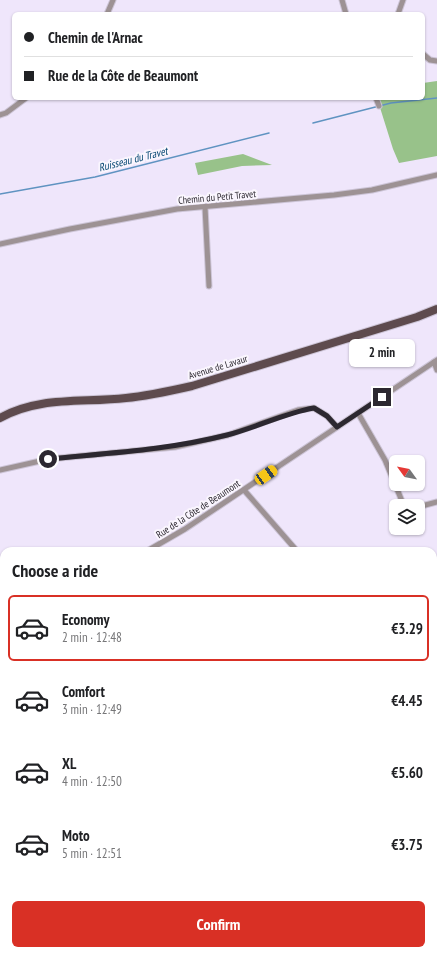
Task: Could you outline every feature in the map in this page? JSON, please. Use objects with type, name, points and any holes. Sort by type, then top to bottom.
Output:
[{"type":"main road","name":"Avenue de Lavaur","points":[[0,418],[34,404],[58,401],[124,398],[161,393],[192,386],[417,317],[437,309]]},
{"type":"street","points":[[108,12],[113,0]]},
{"type":"street","points":[[342,0],[345,12]]},
{"type":"street","points":[[399,12],[402,0]]},
{"type":"street","points":[[425,56],[430,60],[437,61]]},
{"type":"street","points":[[0,115],[6,113],[23,100]]},
{"type":"street","points":[[377,100],[379,106]]},
{"type":"street","name":"Chemin du Petit Travet","points":[[0,244],[170,210],[334,196],[372,190],[437,175]]},
{"type":"street","points":[[205,207],[209,286]]},
{"type":"street","points":[[436,361],[437,370]]},
{"type":"street","name":"Rue de la Côte de Beaumont","points":[[155,547],[167,541],[436,361]]},
{"type":"street","points":[[0,470],[48,459],[175,447],[228,435],[298,410],[314,408],[327,416],[337,427]]},
{"type":"street","points":[[358,414],[385,460],[401,499]]},
{"type":"street","points":[[244,490],[294,547]]},
{"type":"street","points":[[425,505],[437,502]]},
{"type":"green space","points":[[437,81],[437,156],[399,163],[378,100],[425,100],[425,83]]},
{"type":"green space","points":[[243,154],[272,165],[242,166],[198,175],[195,163]]},
{"type":"waterway","name":"Ruisseau du Travet","points":[[425,99],[437,98]]},
{"type":"waterway","name":"Ruisseau du Travet","points":[[313,123],[391,103],[419,100]]},
{"type":"waterway","name":"Ruisseau du Travet","points":[[0,194],[95,177],[269,133]]},
{"type":"route","points":[[48,459],[175,447],[228,435],[257,426],[298,410],[314,408],[327,416],[337,427],[382,397]]}]
